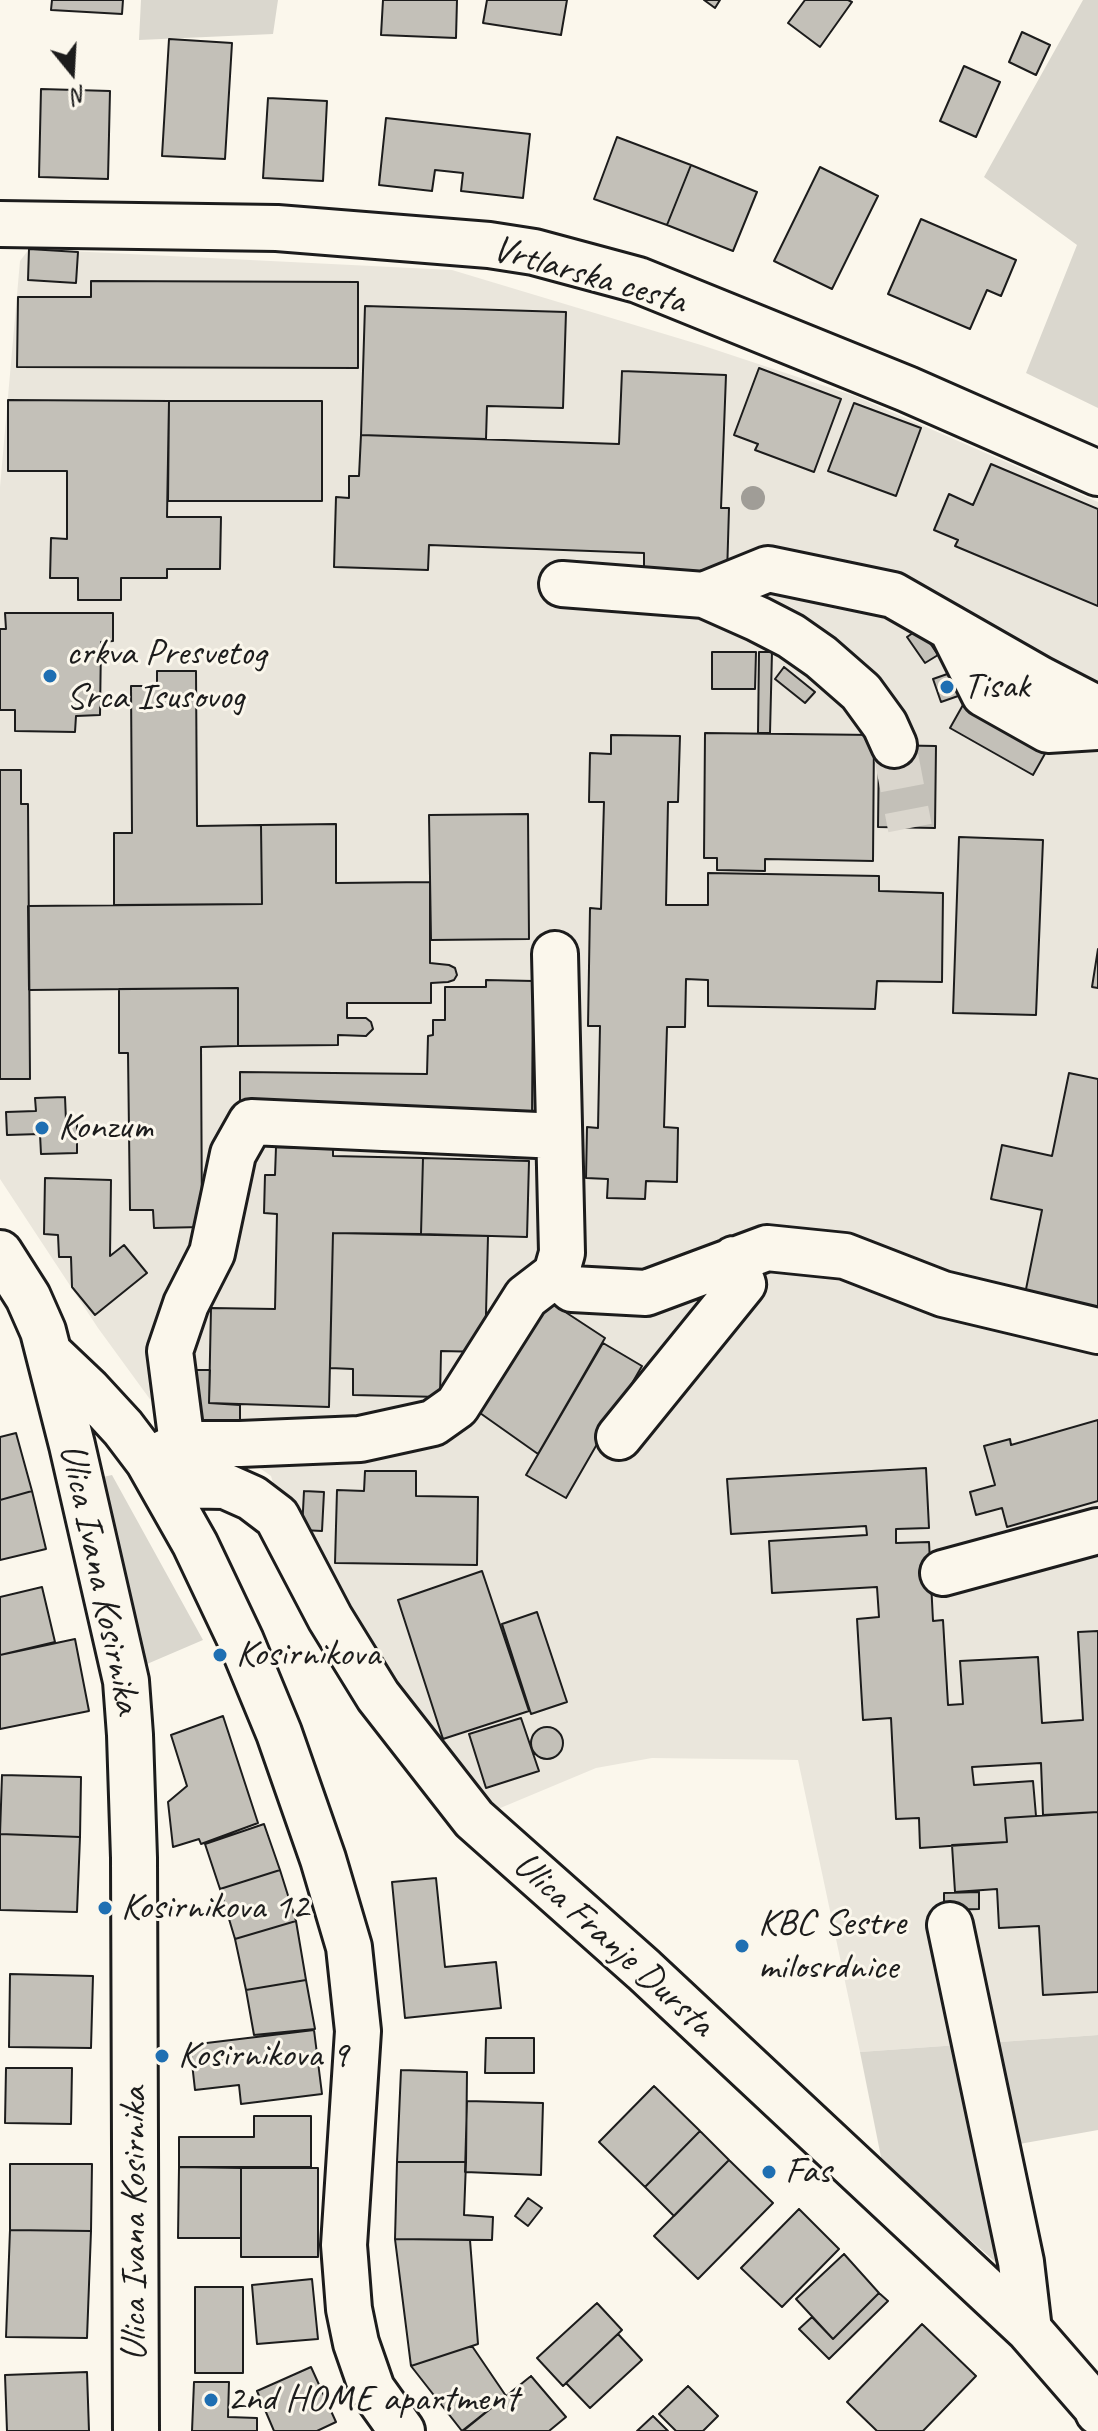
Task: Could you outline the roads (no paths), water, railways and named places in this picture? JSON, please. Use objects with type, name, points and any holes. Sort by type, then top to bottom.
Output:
[{"type":"street","name":"Vrtlarska cesta","points":[[0,224],[277,228],[489,245],[534,252],[638,280],[907,389],[1098,473]]},
{"type":"street","points":[[704,595],[768,569],[893,595],[1098,709]]},
{"type":"street","points":[[562,584],[704,595],[791,636],[861,692],[885,725],[894,745]]},
{"type":"street","points":[[952,630],[984,694],[1048,730],[1098,727]]},
{"type":"street","points":[[555,954],[559,1263],[572,1289],[646,1293],[767,1248],[845,1256],[943,1294],[1098,1331]]},
{"type":"street","points":[[402,2431],[372,2389],[356,2343],[349,2309],[344,2245],[358,2031],[349,1947],[323,1859],[279,1733],[241,1641],[195,1544],[164,1463],[170,1351],[186,1304],[212,1253],[233,1154],[251,1122],[559,1136]]},
{"type":"street","name":"Ulica Ivana Kosirnika","points":[[0,1253],[37,1314],[49,1353],[126,1681],[134,1902],[136,2431]]},
{"type":"street","points":[[619,1437],[743,1284],[734,1259]]},
{"type":"street","points":[[164,1463],[289,1443],[360,1439],[433,1423],[457,1406],[526,1297],[559,1263]]},
{"type":"street","points":[[49,1353],[164,1463]]},
{"type":"street","points":[[252,1498],[271,1476],[289,1443]]},
{"type":"street","name":"Ulica Franje Dursta","points":[[164,1463],[252,1498],[277,1517],[330,1618],[378,1696],[474,1819],[644,1970],[1029,2330],[1098,2412]]},
{"type":"street","points":[[943,1573],[1098,1531]]},
{"type":"street","points":[[950,1925],[1021,2262],[1029,2309],[1029,2330]]},
{"type":"tunnel","points":[[894,745],[910,828]]},
{"type":"place","name":"crkva Presvetog Srca Isusovog","points":[[50,676]]},
{"type":"place","name":"Tisak","points":[[947,687]]},
{"type":"place","name":"Konzum","points":[[42,1128]]},
{"type":"place","name":"Kosirnikova","points":[[220,1655]]},
{"type":"place","name":"Kosirnikova 12","points":[[105,1908]]},
{"type":"place","name":"KBC Sestre milosrdnice","points":[[742,1946]]},
{"type":"place","name":"Kosirnikova 9","points":[[162,2056]]},
{"type":"place","name":"Fas","points":[[769,2172]]},
{"type":"place","name":"2nd HOME apartment","points":[[211,2400]]}]
